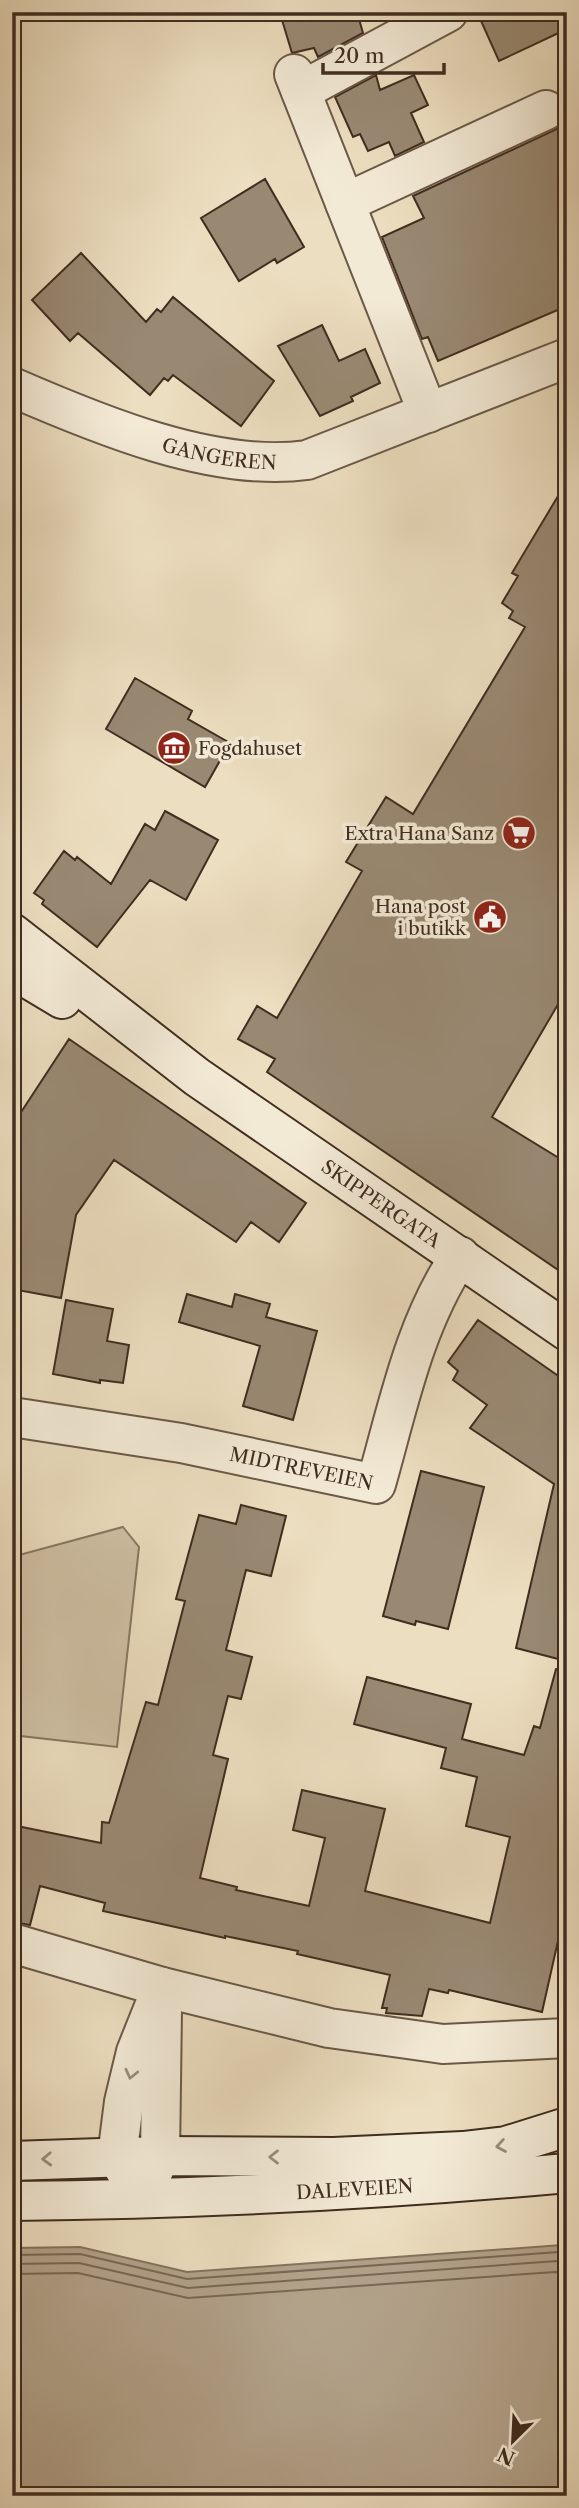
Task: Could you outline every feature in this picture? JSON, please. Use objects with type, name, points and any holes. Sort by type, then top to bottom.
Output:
[{"type":"street","points":[[428,413],[298,83],[448,12]]},
{"type":"street","points":[[345,203],[546,110]]},
{"type":"street","name":"GANGEREN","points":[[12,387],[119,429],[184,450],[250,463],[279,464],[307,460],[567,358]]},
{"type":"street","name":"SKIPPERGATA","points":[[12,933],[197,1077],[567,1331]]},
{"type":"street","name":"SKIPPERGATA","points":[[12,969],[197,1077]]},
{"type":"street","name":"MIDTREVEIEN","points":[[19,1418],[181,1443],[376,1485],[412,1356],[440,1286],[460,1256]]},
{"type":"street","points":[[12,1943],[162,1987],[329,2028],[443,2044],[567,2038]]},
{"type":"street","points":[[142,2198],[160,2156],[162,1987]]},
{"type":"street","points":[[142,2198],[117,2157],[124,2102],[136,2052],[162,1987]]},
{"type":"street","name":"DALEVEIEN","points":[[12,2161],[160,2156],[334,2158],[463,2151],[506,2146],[567,2127]]},
{"type":"street","name":"DALEVEIEN","points":[[12,2202],[233,2197],[567,2173]]},
{"type":"shaded area","points":[[123,1527],[139,1547],[117,1747],[12,1735],[12,1642],[19,1555]]},
{"type":"water","points":[[562,2245],[567,2249],[567,2496],[12,2496],[12,2248],[80,2247],[187,2272]]},
{"type":"building","points":[[307,12],[357,12],[363,33],[318,57],[314,48],[292,53],[282,20]]},
{"type":"building","points":[[477,12],[567,12],[567,29],[499,61]]},
{"type":"building","points":[[376,75],[380,90],[414,75],[428,105],[411,113],[424,142],[395,156],[389,142],[368,151],[360,134],[353,137],[335,97]]},
{"type":"building","points":[[567,121],[567,306],[438,361],[428,337],[422,339],[382,237],[424,218],[413,196],[555,130]]},
{"type":"building","points":[[265,179],[304,247],[277,263],[275,259],[239,281],[201,218]]},
{"type":"building","points":[[81,253],[146,322],[157,309],[161,312],[173,297],[274,381],[241,426],[173,375],[168,381],[164,378],[150,395],[78,333],[70,341],[32,300]]},
{"type":"building","points":[[322,325],[339,361],[365,349],[380,383],[351,397],[353,401],[320,416],[278,346]]},
{"type":"building","points":[[567,481],[567,989],[492,1117],[567,1163],[567,1276],[267,1072],[275,1059],[238,1039],[257,1006],[277,1018],[362,871],[346,862],[386,797],[413,814],[525,627],[509,618],[513,611],[502,603],[518,576],[512,573]]},
{"type":"building","points":[[135,678],[192,711],[188,719],[230,743],[205,787],[106,729]]},
{"type":"building","points":[[165,811],[218,840],[186,900],[150,880],[97,947],[42,904],[44,900],[34,893],[64,851],[75,860],[77,857],[111,884],[145,824],[155,830]]},
{"type":"building","points":[[69,1039],[306,1203],[279,1242],[251,1222],[236,1242],[114,1160],[76,1215],[61,1298],[12,1289],[12,1126]]},
{"type":"building","points":[[187,1294],[232,1307],[235,1294],[270,1304],[266,1317],[317,1331],[293,1420],[243,1406],[260,1346],[179,1322]]},
{"type":"building","points":[[66,1300],[113,1309],[107,1341],[129,1345],[123,1383],[100,1380],[100,1383],[53,1374]]},
{"type":"building","points":[[478,1320],[567,1382],[567,1640],[562,1660],[516,1648],[554,1484],[470,1428],[487,1405],[453,1380],[458,1371],[448,1362]]},
{"type":"building","points":[[421,1471],[484,1487],[448,1629],[416,1621],[415,1625],[383,1616]]},
{"type":"building","points":[[241,1505],[286,1516],[271,1576],[246,1570],[226,1650],[252,1657],[241,1699],[228,1696],[213,1755],[228,1759],[200,1878],[237,1887],[236,1890],[309,1906],[325,1838],[293,1830],[302,1790],[385,1809],[365,1891],[490,1923],[510,1837],[466,1826],[477,1777],[441,1768],[446,1748],[354,1724],[367,1677],[471,1704],[462,1739],[524,1755],[534,1726],[540,1728],[556,1669],[567,1670],[567,1901],[542,2012],[449,1990],[448,1993],[429,1989],[422,2016],[386,2013],[387,2008],[382,2008],[390,1975],[297,1954],[298,1951],[103,1911],[105,1903],[40,1886],[30,1925],[12,1922],[12,1825],[101,1843],[102,1822],[109,1823],[146,1702],[158,1705],[185,1601],[176,1599],[199,1515],[236,1524]]},
{"type":"place","name":"Fogdahuset","points":[[174,748]]},
{"type":"place","name":"Extra Hana Sanz","points":[[519,833]]},
{"type":"place","name":"Hana post i butikk","points":[[490,917]]}]
